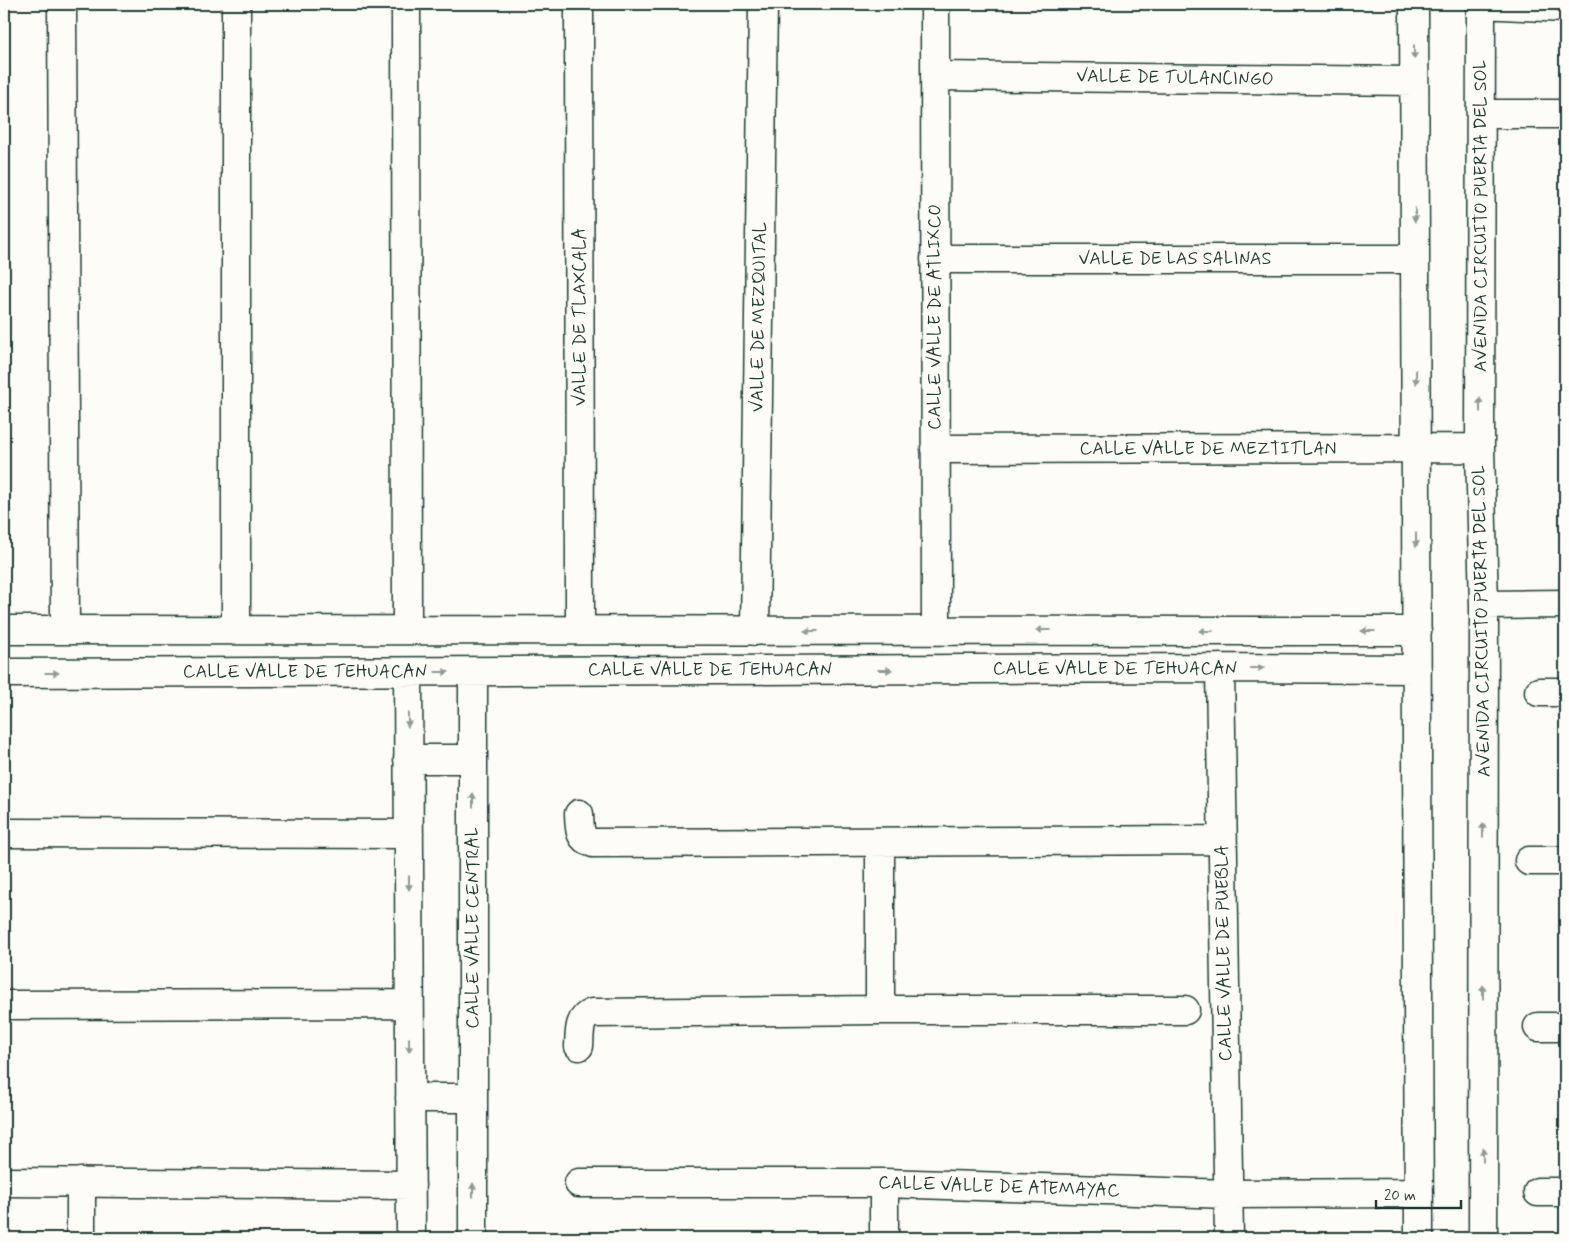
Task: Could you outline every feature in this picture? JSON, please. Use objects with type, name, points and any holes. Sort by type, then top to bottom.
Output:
[{"type":"street","points":[[62,4],[64,630]]},
{"type":"street","points":[[236,4],[236,630]]},
{"type":"street","points":[[406,4],[407,630]]},
{"type":"street","name":"VALLE DE TLAXCALA","points":[[579,4],[580,630]]},
{"type":"street","name":"VALLE DE MEZQUITAL","points":[[755,631],[763,4]]},
{"type":"street","name":"CALLE VALLE DE ATLIXCO","points":[[935,4],[936,630]]},
{"type":"street","points":[[1414,4],[1419,1238]]},
{"type":"street","points":[[1481,4],[1565,8]]},
{"type":"street","name":"AVENIDA CIRCUITO PUERTA DEL SOL","points":[[1481,4],[1480,448],[1484,606],[1483,1238]]},
{"type":"street","name":"VALLE DE TULANCINGO","points":[[935,76],[1414,81]]},
{"type":"street","points":[[1481,114],[1565,114]]},
{"type":"street","name":"VALLE DE LAS SALINAS","points":[[935,259],[1415,259]]},
{"type":"street","name":"CALLE VALLE DE MEZTITLAN","points":[[935,449],[1480,448]]},
{"type":"street","points":[[1484,606],[1565,604]]},
{"type":"street","points":[[4,630],[1417,631]]},
{"type":"street","points":[[843,670],[844,630]]},
{"type":"street","name":"CALLE VALLE DE TEHUACAN","points":[[4,673],[1220,668],[1417,669]]},
{"type":"street","name":"CALLE VALLE DE PUEBLA","points":[[1220,668],[1229,1238]]},
{"type":"street","points":[[408,672],[411,1238]]},
{"type":"street","name":"CALLE VALLE CENTRAL","points":[[473,672],[473,1238]]},
{"type":"street","points":[[408,759],[473,759]]},
{"type":"street","points":[[579,814],[582,837],[586,841],[593,843],[1222,840]]},
{"type":"street","points":[[4,834],[409,834]]},
{"type":"street","points":[[880,842],[880,1010]]},
{"type":"street","points":[[1529,861],[1565,861]]},
{"type":"street","points":[[4,1005],[409,1004]]},
{"type":"street","points":[[579,1046],[581,1021],[585,1015],[592,1013],[880,1010],[1185,1010]]},
{"type":"street","points":[[1538,1027],[1565,1027]]},
{"type":"street","points":[[410,1098],[473,1098]]},
{"type":"street","points":[[4,1182],[411,1185]]},
{"type":"street","points":[[81,1182],[81,1238]]},
{"type":"street","points":[[884,1182],[884,1238]]},
{"type":"street","name":"CALLE VALLE DE ATEMAYAC","points":[[579,1183],[884,1182],[1229,1194],[1418,1193]]},
{"type":"street","points":[[1538,1192],[1565,1192]]}]
